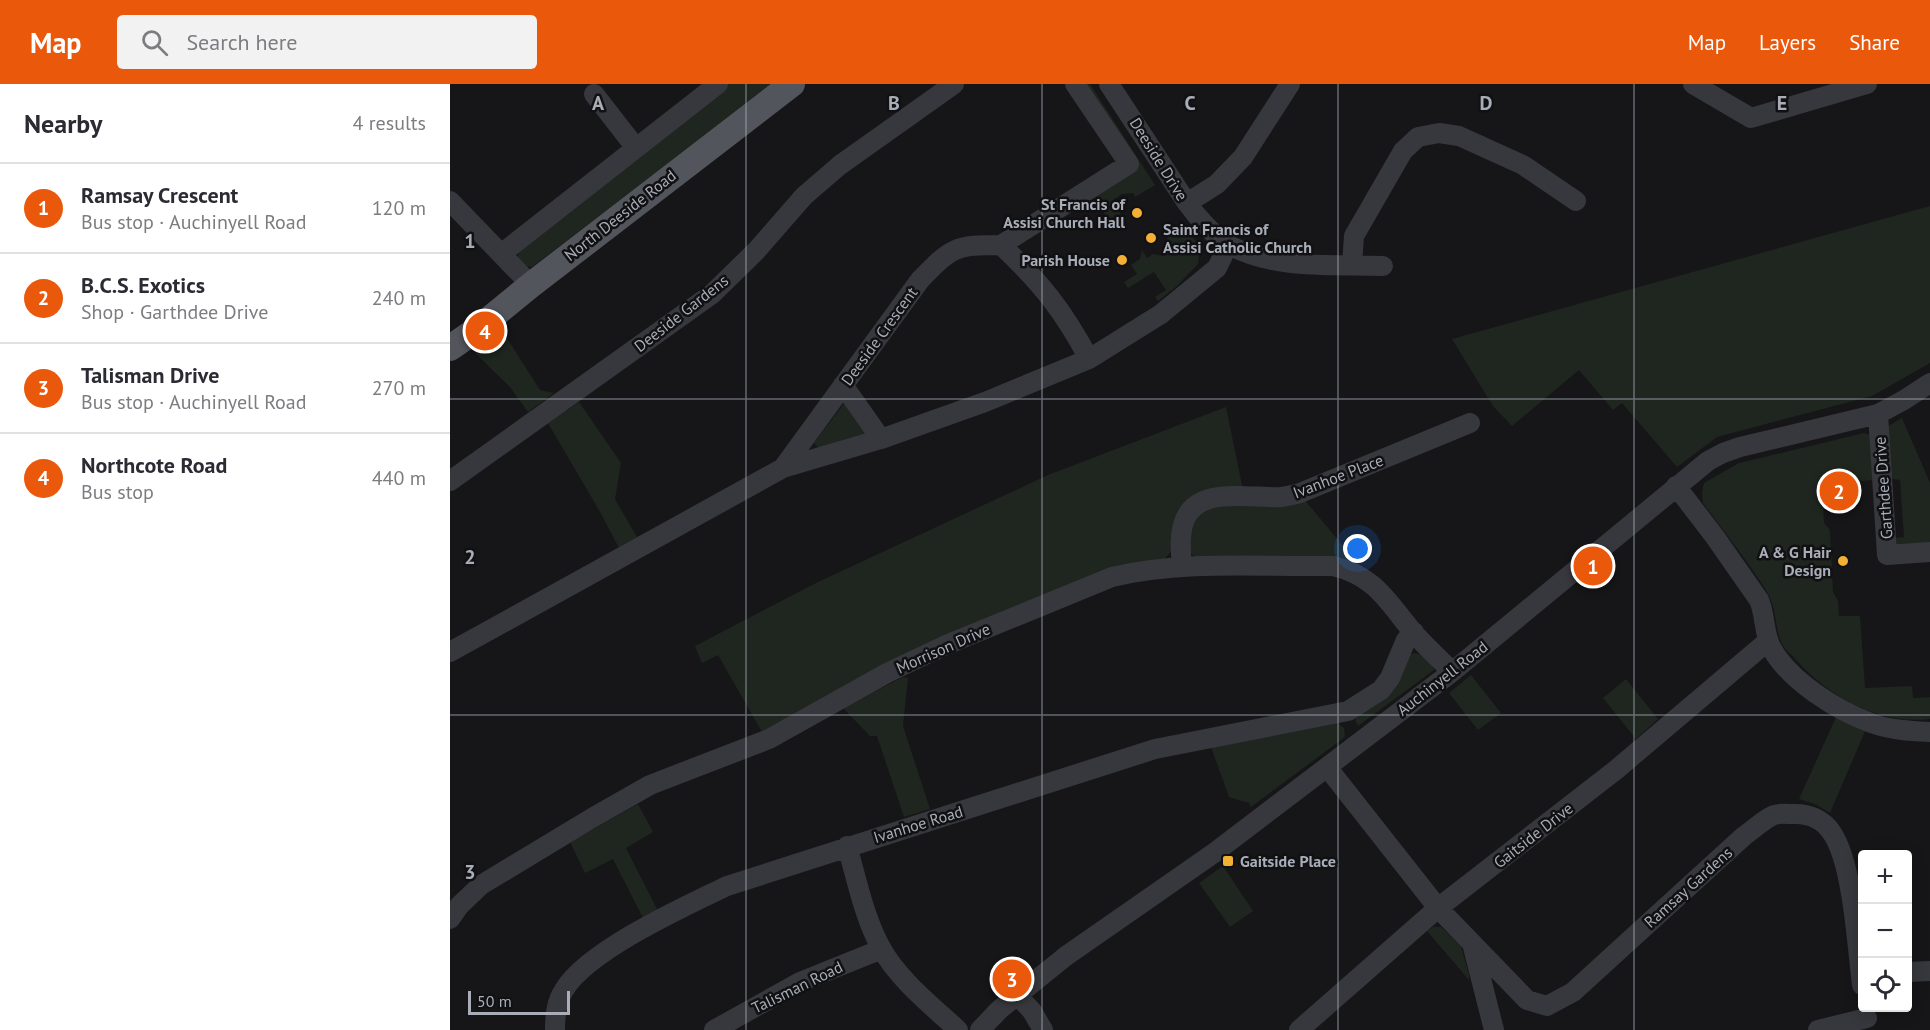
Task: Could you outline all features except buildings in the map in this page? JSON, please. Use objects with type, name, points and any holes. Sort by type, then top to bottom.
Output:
[{"type":"main road","name":"North Deeside Road","points":[[450,348],[792,84]]},
{"type":"street","points":[[501,254],[718,84]]},
{"type":"street","name":"Deeside Gardens","points":[[450,481],[712,294],[756,251],[804,196],[840,165],[954,84]]},
{"type":"street","points":[[1075,84],[1129,164],[1001,245],[1051,296],[1071,324],[1089,359]]},
{"type":"street","name":"Deeside Drive","points":[[1109,84],[1197,217],[1228,245],[1278,263],[1383,266]]},
{"type":"street","points":[[1187,203],[1217,184],[1243,157],[1290,84]]},
{"type":"street","points":[[1693,84],[1751,118],[1867,84]]},
{"type":"street","points":[[594,94],[636,148]]},
{"type":"street","points":[[1352,264],[1354,236],[1403,151],[1418,137],[1439,133],[1459,136],[1523,165],[1576,201]]},
{"type":"street","points":[[450,201],[531,285]]},
{"type":"street","name":"Deeside Crescent","points":[[783,468],[920,280],[946,254],[968,245],[1001,245]]},
{"type":"street","points":[[450,651],[783,468],[881,439],[986,402],[1089,359],[1161,314],[1217,268],[1228,245]]},
{"type":"street","name":"Auchinyell Road","points":[[980,1030],[1017,995],[1066,956],[1214,853],[1452,672],[1708,461],[1723,453],[1878,414],[1930,383]]},
{"type":"street","points":[[843,385],[881,439]]},
{"type":"street","name":"Garthdee Drive","points":[[1878,414],[1887,555],[1930,552]]},
{"type":"street","name":"Ivanhoe Place","points":[[1182,567],[1180,540],[1183,523],[1192,508],[1207,500],[1222,496],[1283,497],[1300,494],[1470,423]]},
{"type":"street","points":[[1676,486],[1759,600],[1763,609],[1768,641],[1773,652],[1798,680],[1852,715],[1872,723],[1898,730],[1930,732]]},
{"type":"street","name":"Morrison Drive","points":[[450,919],[459,906],[481,885],[582,823],[650,785],[769,739],[887,674],[946,645],[1082,589],[1135,572],[1182,567],[1333,566],[1348,570],[1380,590],[1414,632],[1452,672]]},
{"type":"street","name":"Ivanhoe Road","points":[[555,1030],[555,1013],[563,991],[575,974],[601,954],[682,907],[727,886],[1155,749],[1342,713],[1368,700],[1381,690],[1390,678],[1406,640],[1414,632]]},
{"type":"street","name":"Gaitside Drive","points":[[1299,1030],[1438,908],[1617,769],[1768,641]]},
{"type":"street","points":[[1342,713],[1359,742]]},
{"type":"street","points":[[1328,767],[1438,908]]},
{"type":"street","name":"Ramsay Gardens","points":[[1438,908],[1527,1000],[1547,1006],[1573,992],[1744,836],[1774,815],[1804,814],[1815,818],[1832,832],[1844,857],[1859,958]]},
{"type":"street","points":[[847,846],[862,898],[882,949],[902,976],[958,1030]]},
{"type":"street","points":[[1472,945],[1494,1030]]},
{"type":"street","name":"Talisman Road","points":[[714,1030],[800,982],[882,949]]},
{"type":"street","points":[[1912,972],[1930,971]]},
{"type":"street","points":[[1017,995],[1032,1011],[1042,1030]]},
{"type":"street","points":[[1818,1030],[1867,1018]]},
{"type":"shaded area","points":[[725,84],[773,84],[532,267],[525,266],[518,261],[518,249]]},
{"type":"shaded area","points":[[1080,84],[1090,84],[1155,185],[1135,197],[1133,193],[1122,194],[1113,200],[1122,217],[1111,224],[1094,197],[1137,169]]},
{"type":"shaded area","points":[[1930,206],[1930,363],[1872,396],[1717,437],[1677,467],[1622,403],[1613,410],[1579,370],[1512,426],[1493,406],[1452,339]]},
{"type":"shaded area","points":[[1168,228],[1189,232],[1200,247],[1198,264],[1177,286],[1158,301],[1155,297],[1166,290],[1154,272],[1128,288],[1124,282],[1137,274],[1131,265],[1140,259],[1142,250],[1147,258],[1153,254],[1163,256],[1164,246],[1170,243],[1166,236]]},
{"type":"shaded area","points":[[503,332],[540,390],[554,393],[528,412],[510,387],[475,353]]},
{"type":"shaded area","points":[[579,402],[621,463],[615,499],[637,537],[619,548],[548,423]]},
{"type":"shaded area","points":[[845,402],[866,433],[818,448],[814,443]]},
{"type":"shaded area","points":[[1226,407],[1243,490],[1198,498],[1174,548],[1162,562],[762,732],[718,655],[702,663],[695,646],[816,583],[1048,475]]},
{"type":"shaded area","points":[[1902,418],[1930,483],[1930,548],[1897,546],[1891,538],[1904,537],[1900,480],[1893,479],[1888,474],[1885,428]]},
{"type":"shaded area","points":[[1864,433],[1870,435],[1873,480],[1822,484],[1824,523],[1830,530],[1833,592],[1838,601],[1839,616],[1860,616],[1865,688],[1912,686],[1913,698],[1930,697],[1930,719],[1892,718],[1874,713],[1841,697],[1810,674],[1783,646],[1773,605],[1767,592],[1703,503],[1704,483],[1739,463]]},
{"type":"shaded area","points":[[1303,498],[1354,559],[1348,564],[1204,560],[1192,555],[1186,540],[1199,511],[1219,502]]},
{"type":"shaded area","points":[[1414,653],[1427,657],[1434,670],[1358,726],[1355,720],[1359,713],[1404,658]]},
{"type":"shaded area","points":[[1471,675],[1501,713],[1478,730],[1449,693]]},
{"type":"shaded area","points":[[903,677],[908,678],[903,726],[930,809],[904,817],[877,736],[870,736],[843,708]]},
{"type":"shaded area","points":[[1626,679],[1658,719],[1636,739],[1603,698]]},
{"type":"shaded area","points":[[1837,715],[1866,729],[1830,813],[1815,804],[1799,799]]},
{"type":"shaded area","points":[[1335,721],[1344,728],[1345,737],[1251,807],[1249,803],[1229,797],[1210,744]]},
{"type":"shaded area","points":[[638,804],[653,832],[626,848],[658,911],[644,920],[613,859],[585,873],[570,842]]},
{"type":"shaded area","points":[[1223,866],[1253,911],[1230,927],[1199,883]]},
{"type":"shaded area","points":[[1433,927],[1441,927],[1461,946],[1469,980],[1427,931]]},
{"type":"place","name":"St Francis of Assisi Church Hall","points":[[1137,213]]},
{"type":"place","name":"Saint Francis of Assisi Catholic Church","points":[[1151,238]]},
{"type":"place","name":"Parish House","points":[[1122,260]]},
{"type":"place","name":"Northcote Road","points":[[485,331]]},
{"type":"place","name":"B.C.S. Exotics","points":[[1839,491]]},
{"type":"place","name":"A & G Hair Design","points":[[1843,561]]},
{"type":"place","name":"Ramsay Crescent","points":[[1593,566]]},
{"type":"place","name":"Gaitside Place","points":[[1228,861]]},
{"type":"place","name":"Talisman Drive","points":[[1012,979]]}]
